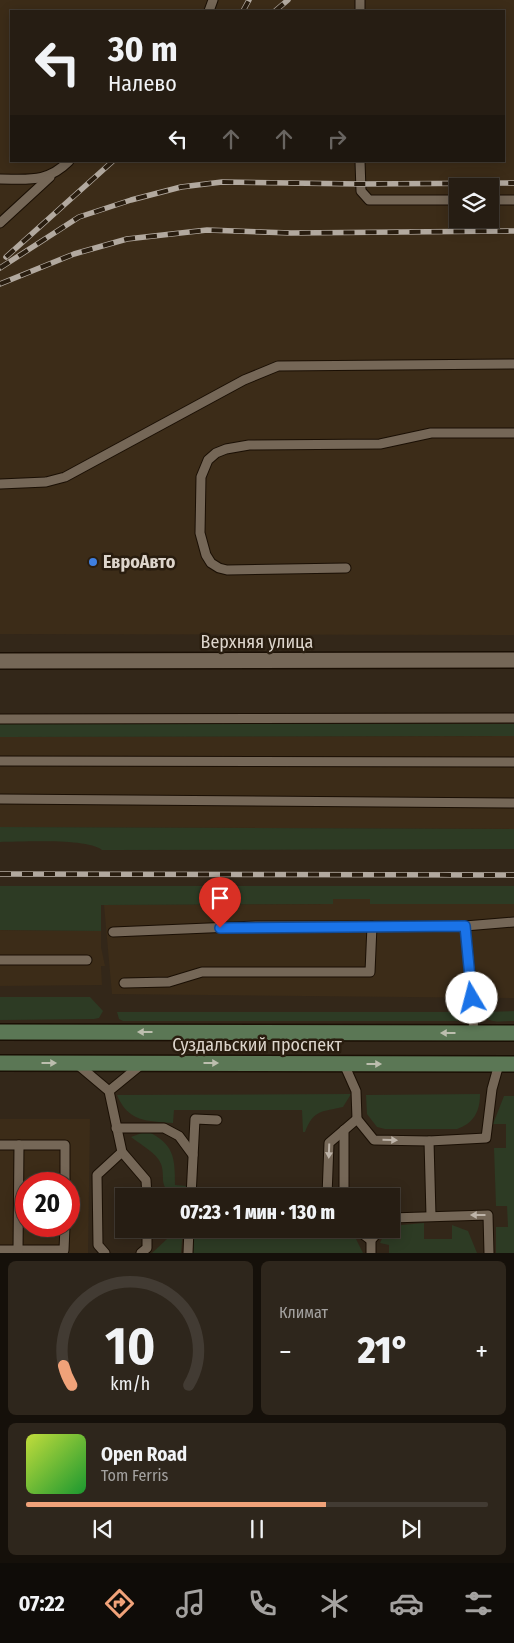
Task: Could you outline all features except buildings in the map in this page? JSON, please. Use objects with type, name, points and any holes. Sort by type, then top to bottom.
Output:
[{"type":"main road","name":"Суздальский проспект","points":[[0,1032],[514,1033]]},
{"type":"main road","name":"Суздальский проспект","points":[[0,1063],[506,1064]]},
{"type":"street","name":"Верхняя улица","points":[[0,661],[514,660]]},
{"type":"lane","points":[[0,223],[68,162]]},
{"type":"lane","points":[[360,162],[361,191],[369,200],[449,200]]},
{"type":"lane","points":[[0,179],[38,179],[52,176]]},
{"type":"lane","points":[[499,200],[514,200]]},
{"type":"lane","points":[[0,484],[46,482],[65,477],[244,380],[278,366],[514,364]]},
{"type":"lane","points":[[346,568],[227,570],[211,563],[206,555],[200,533],[201,477],[208,460],[226,449],[248,445],[380,444],[431,433],[514,433]]},
{"type":"lane","points":[[0,719],[514,718]]},
{"type":"lane","points":[[0,761],[514,762]]},
{"type":"lane","points":[[0,799],[514,803]]},
{"type":"lane","points":[[113,932],[256,926],[465,926],[514,922]]},
{"type":"lane","points":[[124,983],[168,982],[202,972],[370,972],[372,926]]},
{"type":"lane","points":[[465,926],[474,1009],[473,1033]]},
{"type":"lane","points":[[0,960],[87,960]]},
{"type":"lane","points":[[75,1062],[108,1090],[122,1152],[146,1180],[146,1188]]},
{"type":"lane","points":[[108,1090],[143,1063]]},
{"type":"lane","points":[[344,1064],[356,1091],[357,1119],[374,1140],[429,1141],[486,1138],[492,1090],[506,1064]]},
{"type":"lane","points":[[191,1188],[195,1119],[217,1120]]},
{"type":"lane","points":[[327,1188],[329,1143],[357,1119]]},
{"type":"lane","points":[[116,1128],[164,1128],[179,1136],[193,1155]]},
{"type":"lane","points":[[344,1130],[344,1188]]},
{"type":"lane","points":[[429,1141],[431,1216]]},
{"type":"lane","points":[[0,1145],[65,1145],[65,1172]]},
{"type":"lane","points":[[18,1250],[19,1145]]},
{"type":"lane","points":[[105,1253],[98,1245],[97,1175],[122,1152]]},
{"type":"lane","points":[[400,1218],[488,1215],[489,1253]]},
{"type":"lane","points":[[0,1250],[64,1250],[65,1237]]},
{"type":"lane","points":[[188,1253],[189,1238]]},
{"type":"lane","points":[[368,1238],[371,1240],[371,1253]]},
{"type":"lane","points":[[141,1253],[147,1248],[147,1239]]},
{"type":"shaded area","points":[[0,0],[514,0],[514,635],[0,634]]},
{"type":"shaded area","points":[[514,736],[514,829],[0,827],[0,737]]},
{"type":"shaded area","points":[[333,899],[370,899],[371,904],[514,904],[514,998],[112,994],[104,905],[332,904]]},
{"type":"shaded area","points":[[0,930],[101,931],[101,947],[105,966],[101,966],[102,985],[0,986]]},
{"type":"shaded area","points":[[0,1119],[90,1119],[88,1253],[0,1253]]},
{"type":"green space","points":[[0,724],[514,724],[514,736],[0,737]]},
{"type":"green space","points":[[0,827],[514,829],[514,849],[102,850],[94,846],[69,842],[0,842]]},
{"type":"green space","points":[[0,886],[514,886],[514,904],[370,904],[370,899],[333,899],[333,904],[101,905],[101,931],[0,930]]},
{"type":"green space","points":[[0,997],[90,997],[103,1011],[99,1018],[94,1019],[0,1020]]},
{"type":"green space","points":[[514,1011],[514,1021],[500,1022],[487,1019],[482,1012]]},
{"type":"green space","points":[[117,1012],[468,1012],[466,1017],[457,1021],[123,1021],[119,1019]]},
{"type":"green space","points":[[351,1094],[343,1107],[315,1115],[305,1132],[303,1132],[302,1110],[174,1110],[173,1123],[147,1120],[133,1115],[121,1104],[117,1095]]},
{"type":"green space","points":[[480,1094],[479,1106],[475,1116],[468,1123],[457,1129],[385,1129],[377,1127],[367,1114],[366,1095]]},
{"type":"green space","points":[[504,1096],[514,1096],[514,1253],[496,1253],[496,1227],[508,1227],[507,1206],[496,1206],[494,1148],[506,1148],[506,1124],[493,1124]]},
{"type":"green space","points":[[147,1131],[163,1141],[168,1146],[173,1159],[175,1185],[186,1186],[186,1188],[166,1188],[159,1160],[131,1137]]},
{"type":"green space","points":[[424,1223],[424,1239],[452,1239],[452,1225],[468,1231],[477,1253],[389,1253],[389,1245],[380,1243],[382,1238],[400,1238],[400,1225]]},
{"type":"green space","points":[[182,1238],[181,1253],[152,1253],[167,1239]]},
{"type":"green space","points":[[194,1238],[356,1238],[363,1253],[193,1253]]},
{"type":"railway","points":[[244,10],[249,0]]},
{"type":"railway","points":[[276,10],[288,0]]},
{"type":"railway","points":[[6,257],[112,162]]},
{"type":"railway","points":[[0,268],[79,217],[131,200],[181,187],[222,182],[360,184],[514,183]]},
{"type":"railway","points":[[0,284],[74,254],[127,239],[207,230],[291,233],[514,231]]},
{"type":"railway","points":[[0,874],[514,875]]},
{"type":"place","name":"ЕвроАвто","points":[[93,562]]},
{"type":"route","points":[[220,928],[256,926],[465,926],[472,998]]}]
